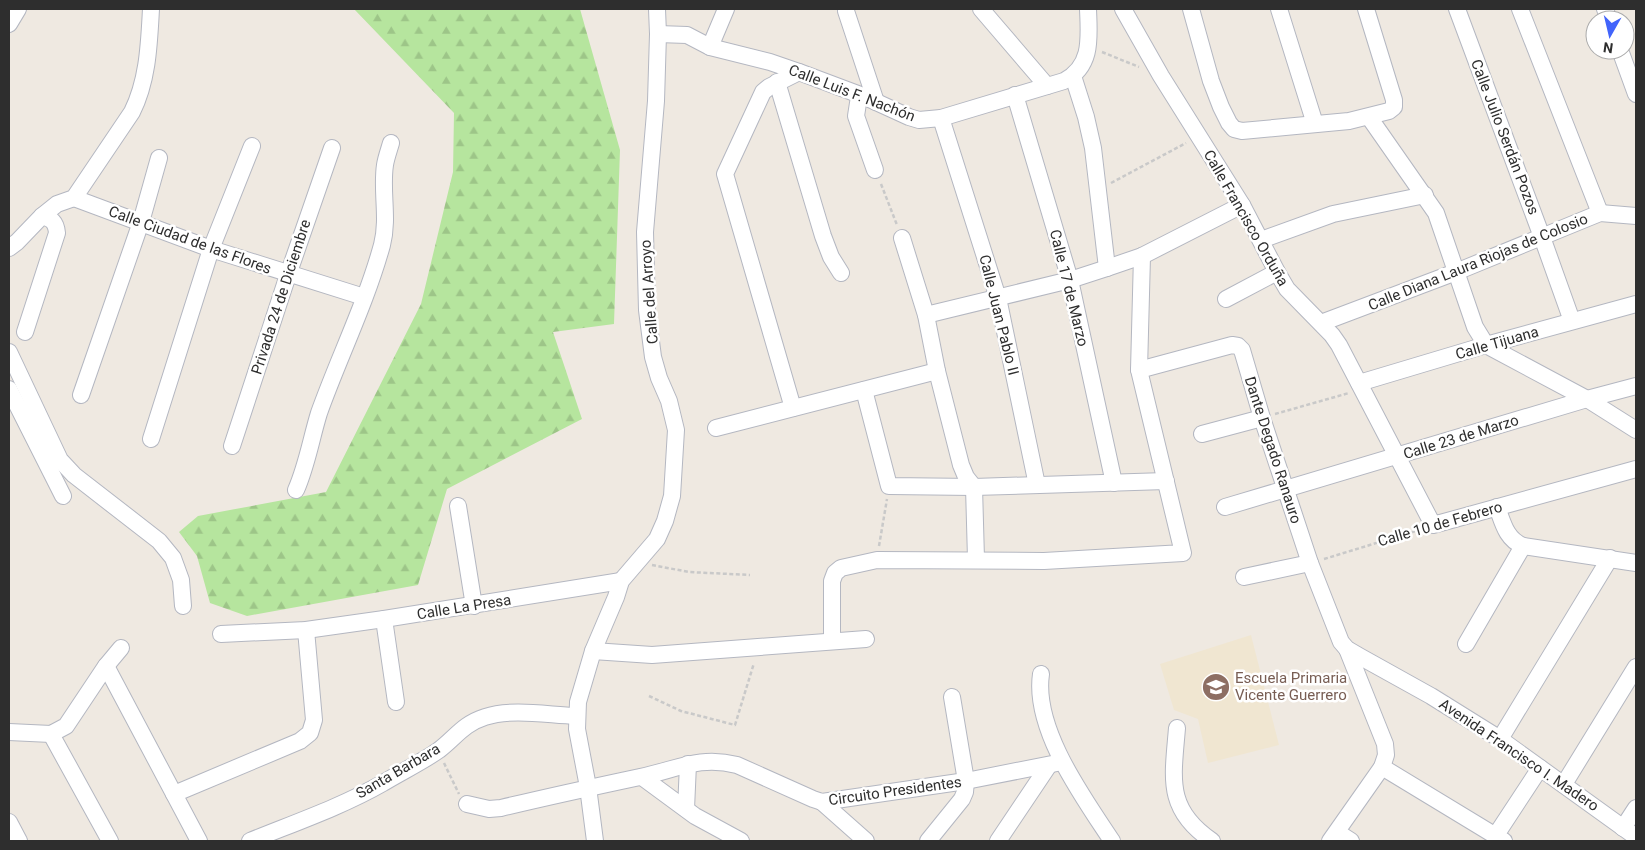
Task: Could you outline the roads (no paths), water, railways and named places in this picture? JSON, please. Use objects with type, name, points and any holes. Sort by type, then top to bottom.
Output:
[{"type":"street","points":[[9,24],[18,9]]},
{"type":"street","points":[[9,248],[57,204],[74,198],[132,112],[140,97],[144,79],[151,9]]},
{"type":"street","name":"Calle del Arroyo","points":[[594,841],[588,787],[577,729],[578,702],[593,651],[621,581],[657,539],[665,521],[672,496],[676,430],[669,401],[659,378],[653,357],[648,310],[645,232],[656,101],[657,9]]},
{"type":"street","points":[[710,47],[726,9]]},
{"type":"street","points":[[981,9],[1048,86]]},
{"type":"street","points":[[1088,9],[1089,46],[1082,65],[1073,76],[1094,148],[1107,268]]},
{"type":"street","name":"Calle Francisco Orduña","points":[[1123,9],[1161,76],[1242,205],[1277,272],[1297,300],[1321,323],[1339,345],[1433,525]]},
{"type":"street","points":[[1191,9],[1217,98],[1228,123],[1234,129],[1242,131],[1369,117],[1389,111],[1394,107],[1394,100],[1366,9]]},
{"type":"street","points":[[1279,9],[1315,124]]},
{"type":"street","name":"Calle Julio Serdán Pozos","points":[[1457,9],[1572,321]]},
{"type":"street","points":[[1520,9],[1600,213]]},
{"type":"street","points":[[846,12],[870,99],[858,103],[856,116],[875,170]]},
{"type":"street","name":"Calle Luis F. Nachón","points":[[658,34],[687,35],[710,47],[770,62],[870,99],[919,120],[941,118],[1064,81],[1073,76]]},
{"type":"street","points":[[1624,60],[1636,94]]},
{"type":"street","points":[[794,408],[725,174],[764,92],[777,82],[799,72]]},
{"type":"street","points":[[777,82],[823,236],[831,257],[841,273]]},
{"type":"street","name":"Calle 17 de Marzo","points":[[1015,95],[1070,280],[1114,483]]},
{"type":"street","points":[[1369,117],[1436,213],[1475,327],[1486,345],[1587,399],[1636,430]]},
{"type":"street","name":"Calle Juan Pablo II","points":[[941,118],[998,298],[1037,485]]},
{"type":"street","points":[[296,490],[303,475],[319,414],[364,298],[382,243],[386,213],[385,164],[391,143]]},
{"type":"street","points":[[151,439],[211,249],[252,146]]},
{"type":"street","name":"Privada 24 de Diciembre","points":[[232,446],[332,148]]},
{"type":"street","points":[[81,395],[141,222],[159,158]]},
{"type":"street","points":[[1261,240],[1333,214],[1425,195]]},
{"type":"street","name":"Calle Ciudad de las Flores","points":[[74,198],[211,249],[364,298]]},
{"type":"street","points":[[926,315],[1070,280],[1142,256],[1242,205]]},
{"type":"street","name":"Calle Diana Laura Riojas de Colosio","points":[[1321,323],[1456,272],[1600,213],[1636,216]]},
{"type":"street","points":[[25,332],[57,233],[56,225],[52,219],[42,216]]},
{"type":"street","points":[[902,238],[926,315],[937,371],[961,465],[966,477],[974,487],[976,559]]},
{"type":"street","points":[[832,641],[832,580],[835,573],[841,568],[877,560],[976,559],[1044,561],[1183,553],[1139,370],[1142,256]]},
{"type":"street","points":[[1226,299],[1277,272]]},
{"type":"street","name":"Calle Tijuana","points":[[1361,386],[1486,345],[1636,304]]},
{"type":"street","name":"Dante Degado Ranauro","points":[[1139,370],[1232,345],[1238,346],[1242,350],[1262,418],[1310,563],[1385,744],[1386,755],[1382,767]]},
{"type":"street","points":[[9,352],[60,460],[74,475],[159,541],[172,558],[181,580],[182,606]]},
{"type":"street","points":[[716,428],[937,371]]},
{"type":"street","name":"Calle 23 de Marzo","points":[[1225,508],[1636,386]]},
{"type":"street","points":[[9,389],[63,496]]},
{"type":"street","points":[[864,390],[889,486],[974,487],[1166,481]]},
{"type":"street","points":[[1202,434],[1262,418]]},
{"type":"street","name":"Calle 10 de Febrero","points":[[1433,525],[1636,469]]},
{"type":"street","points":[[458,506],[474,606]]},
{"type":"street","points":[[1496,508],[1508,535],[1514,542],[1523,546],[1636,563]]},
{"type":"street","points":[[1466,644],[1523,546]]},
{"type":"street","points":[[1500,739],[1610,558]]},
{"type":"street","points":[[1244,577],[1310,563]]},
{"type":"street","name":"Calle La Presa","points":[[221,634],[306,630],[384,620],[621,581]]},
{"type":"street","points":[[384,620],[396,702]]},
{"type":"street","points":[[174,794],[300,740],[310,733],[314,720],[306,630]]},
{"type":"street","points":[[593,651],[652,655],[866,639]]},
{"type":"street","points":[[9,732],[51,734],[66,726],[120,648]]},
{"type":"street","name":"Avenida Francisco I. Madero","points":[[1347,649],[1431,696],[1500,739],[1630,832]]},
{"type":"street","points":[[106,666],[199,841]]},
{"type":"street","points":[[1564,784],[1636,667]]},
{"type":"street","points":[[1041,674],[1040,698],[1056,764],[1104,837]]},
{"type":"street","points":[[928,841],[962,799],[965,792],[966,780],[952,697]]},
{"type":"street","name":"Santa Barbara","points":[[250,841],[326,810],[381,784],[438,750],[464,726],[484,718],[497,714],[512,713],[576,716]]},
{"type":"street","points":[[1177,728],[1173,777],[1174,792],[1181,809],[1191,824],[1212,841]]},
{"type":"street","points":[[51,734],[110,841]]},
{"type":"street","name":"Circuito Presidentes","points":[[467,804],[489,809],[501,808],[588,787],[642,777],[688,764],[713,760],[738,765],[822,802],[1056,764]]},
{"type":"street","points":[[686,809],[688,764]]},
{"type":"street","points":[[998,841],[1056,764]]},
{"type":"street","points":[[1351,841],[1334,836],[1382,767],[1500,838],[1540,768]]},
{"type":"street","points":[[642,777],[710,826],[741,841]]},
{"type":"street","points":[[822,802],[866,841]]},
{"type":"street","points":[[1630,832],[1636,808]]},
{"type":"street","points":[[9,822],[19,841]]},
{"type":"place","name":"Escuela Primaria Vicente Guerrero","points":[[1216,687]]}]
